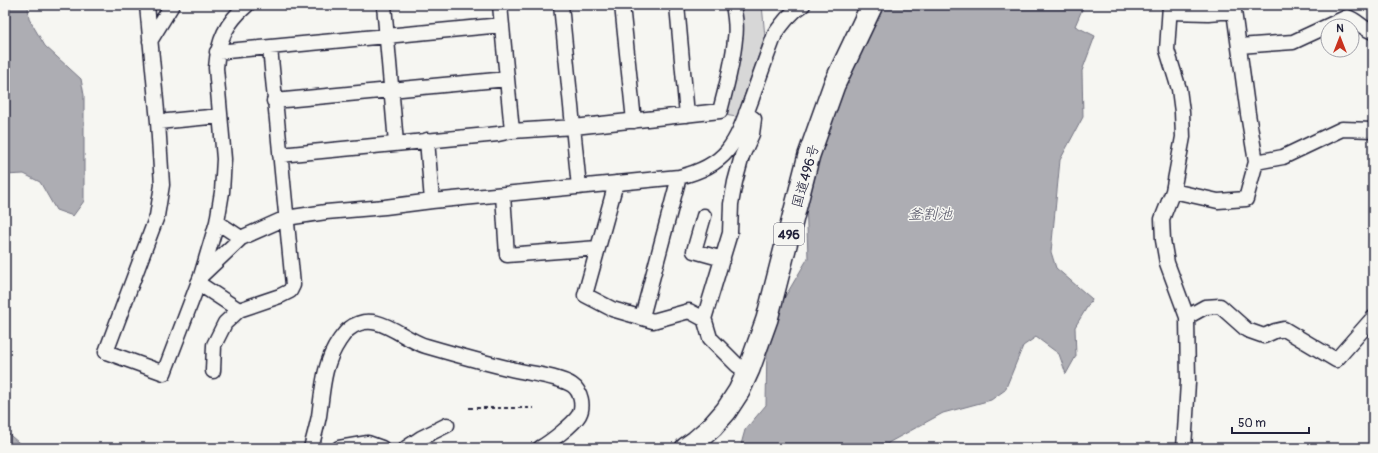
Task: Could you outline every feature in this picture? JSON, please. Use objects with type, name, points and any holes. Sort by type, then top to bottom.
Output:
[{"type":"highway","name":"国道496号","points":[[686,448],[712,427],[726,411],[739,391],[748,372],[767,319],[809,155],[834,85],[872,5]]},
{"type":"street","points":[[147,5],[158,122],[162,185],[157,216],[106,352],[164,373],[200,279],[218,222],[224,159],[216,68],[217,52],[229,22],[247,5]]},
{"type":"street","points":[[150,41],[172,5]]},
{"type":"street","points":[[384,5],[396,143]]},
{"type":"street","points":[[500,5],[512,131]]},
{"type":"street","points":[[561,5],[579,187]]},
{"type":"street","points":[[622,5],[634,121]]},
{"type":"street","points":[[677,5],[687,115]]},
{"type":"street","points":[[280,155],[498,134],[512,131],[634,121],[720,111],[728,83],[736,39],[736,24],[733,5]]},
{"type":"street","points":[[200,279],[241,238],[286,218],[326,212],[679,177],[693,174],[705,169],[724,155],[736,138],[775,34],[784,20],[803,5]]},
{"type":"street","points":[[1173,191],[1218,201],[1246,199],[1256,162],[1234,11],[1208,13],[1170,8],[1168,50],[1179,89],[1183,137],[1173,191],[1162,219],[1163,240],[1168,263],[1187,317],[1188,382],[1184,448]]},
{"type":"street","points":[[1239,46],[1293,42],[1347,17],[1352,18],[1367,30],[1373,32]]},
{"type":"street","points":[[217,52],[502,26]]},
{"type":"street","points":[[213,371],[214,345],[225,324],[239,310],[280,296],[290,291],[293,285],[270,48]]},
{"type":"street","points":[[274,101],[507,79]]},
{"type":"street","points":[[746,113],[754,119],[752,134],[742,156],[735,182],[731,204],[730,233],[723,260],[704,318],[710,338],[737,365],[748,372]]},
{"type":"street","points":[[158,122],[220,116]]},
{"type":"street","points":[[1256,162],[1283,157],[1342,129],[1373,130]]},
{"type":"street","points":[[428,140],[432,202]]},
{"type":"street","points":[[642,317],[679,177]]},
{"type":"street","points":[[616,183],[585,295],[612,310],[653,321],[689,311],[704,318]]},
{"type":"street","points":[[503,195],[507,255],[598,248]]},
{"type":"street","points":[[704,216],[694,251],[723,260]]},
{"type":"street","points":[[218,222],[241,238]]},
{"type":"street","points":[[200,279],[239,310]]},
{"type":"street","points":[[1187,317],[1205,307],[1220,306],[1247,330],[1264,336],[1284,329],[1336,360],[1373,318]]},
{"type":"street","points":[[311,448],[319,415],[321,391],[333,350],[348,329],[365,322],[382,323],[423,345],[491,364],[559,380],[572,385],[578,390],[581,398],[582,407],[579,415],[569,426],[540,448]]},
{"type":"street","points":[[406,448],[420,438],[447,425]]},
{"type":"street","points":[[339,448],[368,443],[382,448]]},
{"type":"path","points":[[469,408],[534,408]]},
{"type":"shaded area","points":[[737,5],[762,5],[765,37],[737,117],[724,115]]},
{"type":"water","points":[[5,5],[28,5],[29,19],[45,46],[81,79],[84,95],[84,201],[73,216],[56,210],[40,182],[24,174],[5,175]]},
{"type":"water","name":"釜割池","points":[[884,5],[1084,5],[1075,26],[1095,36],[1082,71],[1083,117],[1060,160],[1051,252],[1056,268],[1092,299],[1075,327],[1076,356],[1066,374],[1059,354],[1036,337],[1023,346],[1005,390],[991,400],[943,413],[888,443],[885,448],[740,448],[745,430],[766,405],[767,342],[776,312],[808,258],[806,196],[838,95]]},
{"type":"water","points":[[5,431],[25,448],[5,448]]}]
